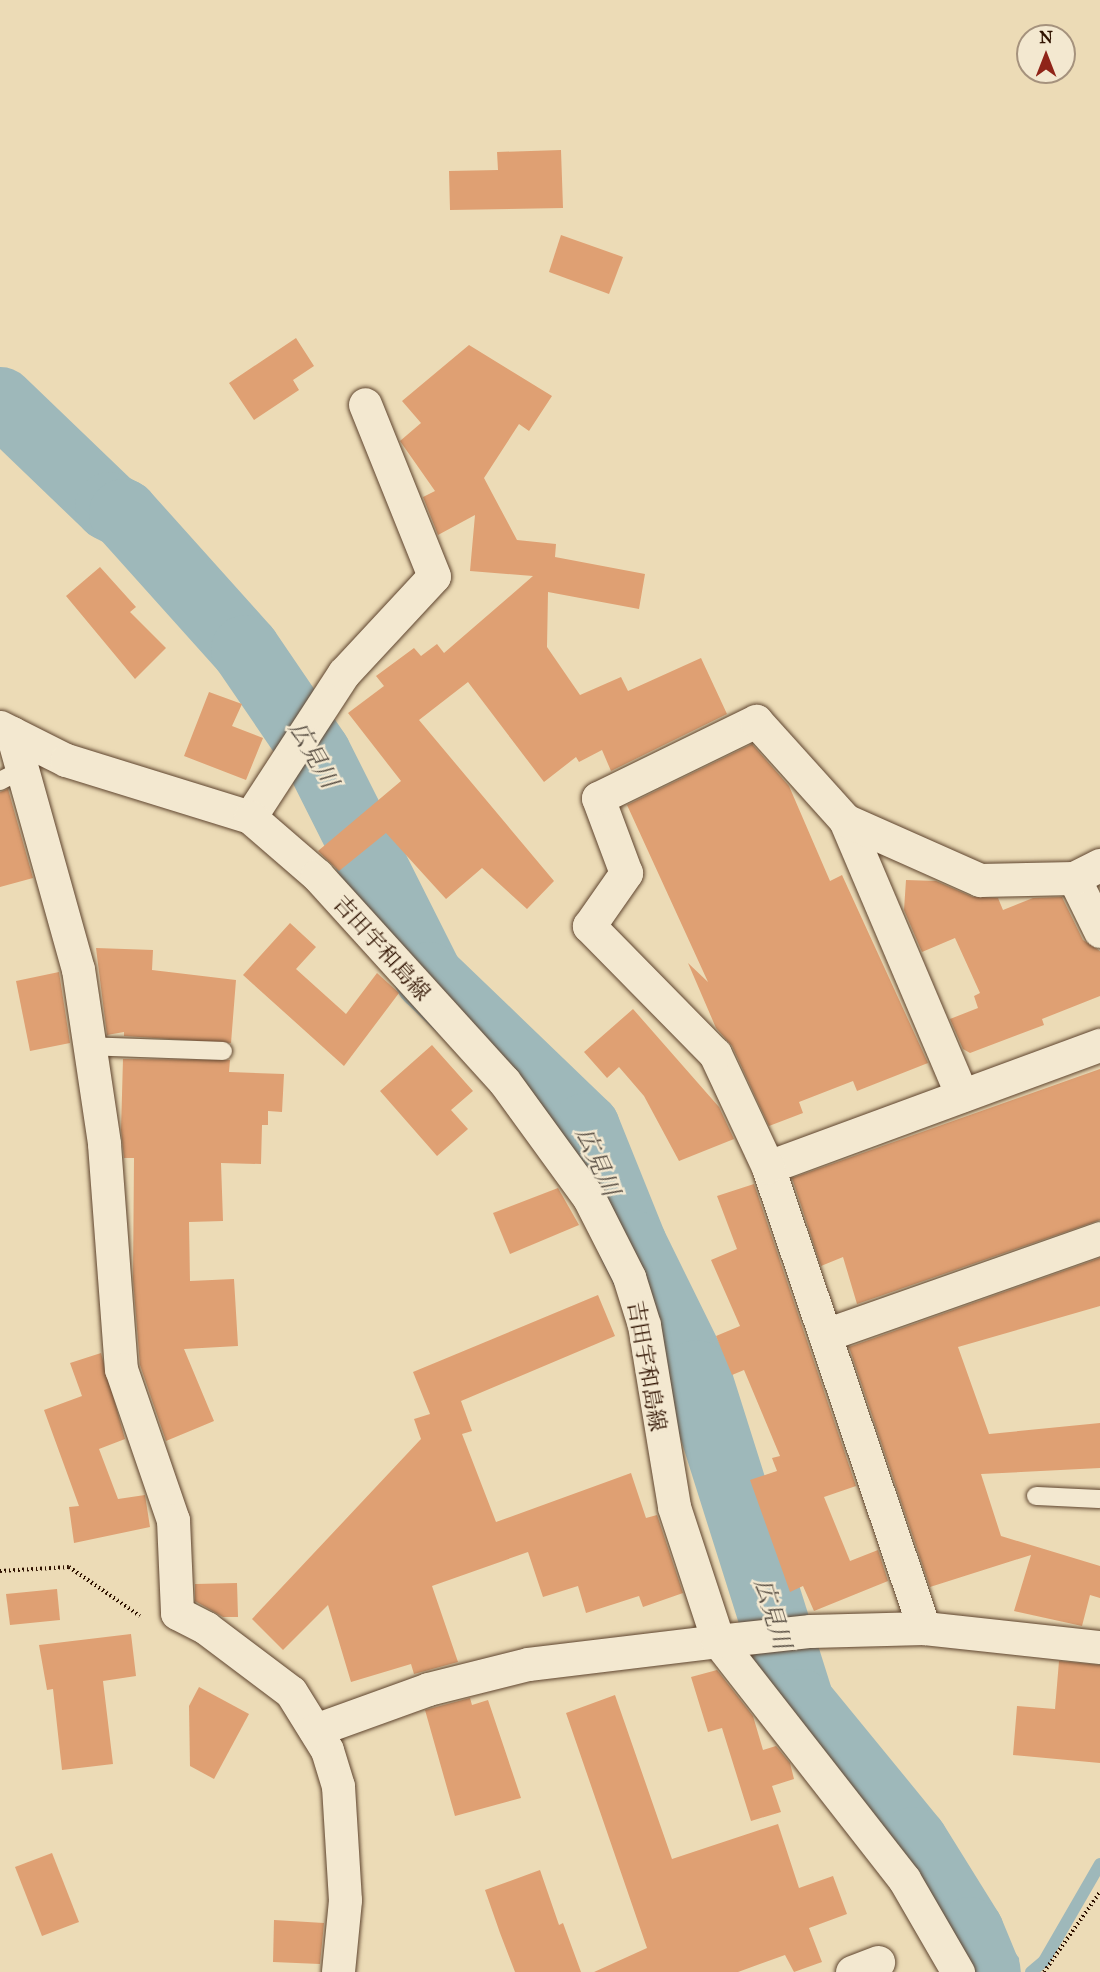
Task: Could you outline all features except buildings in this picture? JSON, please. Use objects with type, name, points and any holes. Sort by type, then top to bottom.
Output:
[{"type":"street","points":[[250,817],[344,673],[434,576],[365,404]]},
{"type":"street","points":[[924,1628],[768,1167],[715,1054],[589,926],[626,873],[598,798],[756,721],[845,820],[962,1095]]},
{"type":"street","points":[[6,730],[13,775],[78,969],[86,1046],[104,1144],[121,1369],[173,1520],[177,1613],[206,1628],[291,1692],[315,1730],[338,1786],[345,1900],[338,1972]]},
{"type":"street","name":"吉田宇和島線","points":[[6,730],[66,760],[250,817],[318,875],[504,1081],[589,1198],[629,1277],[644,1325],[674,1507],[718,1641]]},
{"type":"street","points":[[845,820],[980,880],[1087,872],[1100,931]]},
{"type":"street","points":[[768,1167],[1100,1045]]},
{"type":"street","points":[[825,1335],[1100,1238]]},
{"type":"street","points":[[315,1730],[428,1689],[528,1664],[718,1641],[752,1640],[810,1630],[924,1628],[1100,1647]]},
{"type":"street","points":[[718,1641],[883,1850],[958,1972]]},
{"type":"lane","points":[[86,1046],[223,1051]]},
{"type":"lane","points":[[1036,1496],[1100,1499]]},
{"type":"path","points":[[0,1571],[69,1567],[137,1616],[177,1613]]},
{"type":"path","points":[[1044,1972],[1100,1892]]},
{"type":"water","points":[[993,1923],[1019,1958],[1020,1972],[973,1972],[961,1947]]},
{"type":"waterway","name":"広見川","points":[[0,401],[109,506],[123,513],[245,649],[316,753],[428,976],[585,1127],[632,1244],[696,1374],[800,1703],[913,1841],[969,1931],[986,1972]]},
{"type":"waterway","points":[[1031,1972],[1044,1961],[1100,1864]]}]
